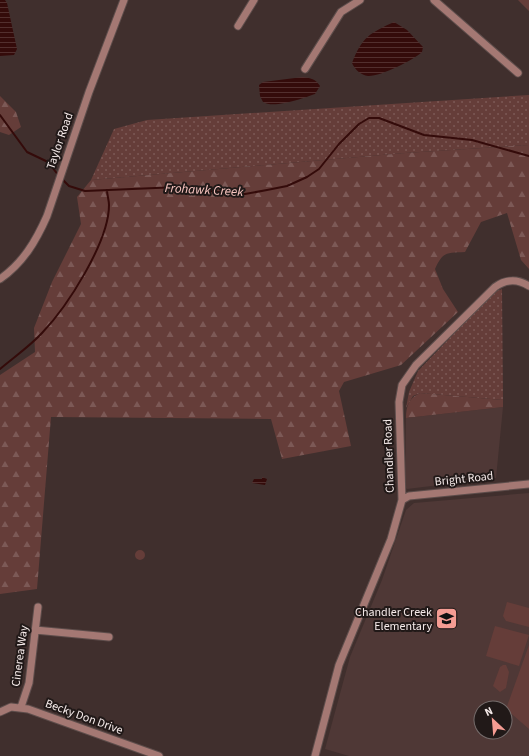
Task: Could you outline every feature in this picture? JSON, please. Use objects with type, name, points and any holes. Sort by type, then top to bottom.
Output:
[{"type":"street","name":"Taylor Road","points":[[0,279],[18,264],[33,244],[47,216],[61,170],[124,0]]},
{"type":"street","points":[[238,26],[254,0]]},
{"type":"street","points":[[305,69],[341,12],[360,0]]},
{"type":"street","points":[[434,0],[518,72]]},
{"type":"street","name":"Chandler Road","points":[[315,756],[339,665],[391,538],[402,500],[399,402],[400,391],[406,377],[416,365],[495,287],[511,280],[529,286]]},
{"type":"street","name":"Bright Road","points":[[402,500],[409,496],[529,484]]},
{"type":"street","name":"Cinerea Way","points":[[21,707],[29,683],[38,607]]},
{"type":"street","points":[[35,630],[109,637]]},
{"type":"street","points":[[0,712],[11,707],[21,707]]},
{"type":"street","name":"Becky Don Drive","points":[[21,707],[74,724],[159,756]]},
{"type":"shaded area","points":[[0,0],[5,0],[7,3],[17,49],[14,55],[0,56]]},
{"type":"shaded area","points":[[394,22],[407,30],[423,47],[422,52],[404,63],[380,74],[368,76],[358,72],[352,63],[359,47],[373,33]]},
{"type":"shaded area","points":[[303,77],[313,79],[320,86],[315,94],[281,104],[268,104],[263,102],[260,96],[259,85],[263,82]]},
{"type":"shaded area","points":[[503,407],[496,478],[407,489],[405,487],[406,418]]},
{"type":"shaded area","points":[[262,477],[267,479],[265,485],[252,483],[254,479],[262,479]]},
{"type":"shaded area","name":"Chandler Creek Elementary","points":[[529,493],[529,756],[349,756],[325,749],[350,657],[382,580],[406,510],[414,503]]},
{"type":"green space","points":[[518,0],[529,0],[529,11]]},
{"type":"green space","points":[[529,95],[529,145],[405,153],[91,180],[114,129],[147,120]]},
{"type":"green space","points":[[0,96],[16,112],[21,127],[9,135],[0,132]]},
{"type":"green space","points":[[529,145],[529,269],[521,260],[507,213],[481,222],[465,252],[450,253],[443,256],[435,269],[443,289],[458,312],[401,365],[344,382],[339,391],[351,446],[282,459],[271,419],[51,417],[37,589],[0,594],[0,375],[35,352],[34,328],[52,282],[81,224],[77,197],[91,180],[405,153]]},
{"type":"green space","points":[[502,289],[503,400],[420,393],[413,396],[406,408],[409,392],[418,371],[494,292]]},
{"type":"green space","points":[[420,393],[503,400],[503,407],[406,418],[409,403],[413,397]]},
{"type":"green space","points":[[138,550],[142,550],[145,555],[142,560],[138,560],[135,557],[135,553]]},
{"type":"green space","points":[[507,602],[529,608],[529,627],[506,621],[503,616]]},
{"type":"green space","points":[[495,626],[529,635],[519,666],[486,656]]},
{"type":"green space","points":[[529,645],[529,729],[513,715],[513,700],[509,700]]},
{"type":"green space","points":[[506,665],[509,672],[506,688],[500,692],[493,686],[500,667]]},
{"type":"waterway","name":"Frohawk Creek","points":[[0,115],[27,152],[48,162],[59,176]]},
{"type":"waterway","name":"Frohawk Creek","points":[[62,179],[69,186],[85,191],[179,187],[245,194],[267,190],[287,186],[307,177],[319,169],[339,144],[359,124],[369,118],[379,118],[424,135],[472,140],[529,156]]},
{"type":"waterway","points":[[0,369],[37,338],[52,322],[85,273],[102,237],[107,220],[109,205],[107,190]]},
{"type":"place","name":"Chandler Creek Elementary","points":[[447,619]]}]
